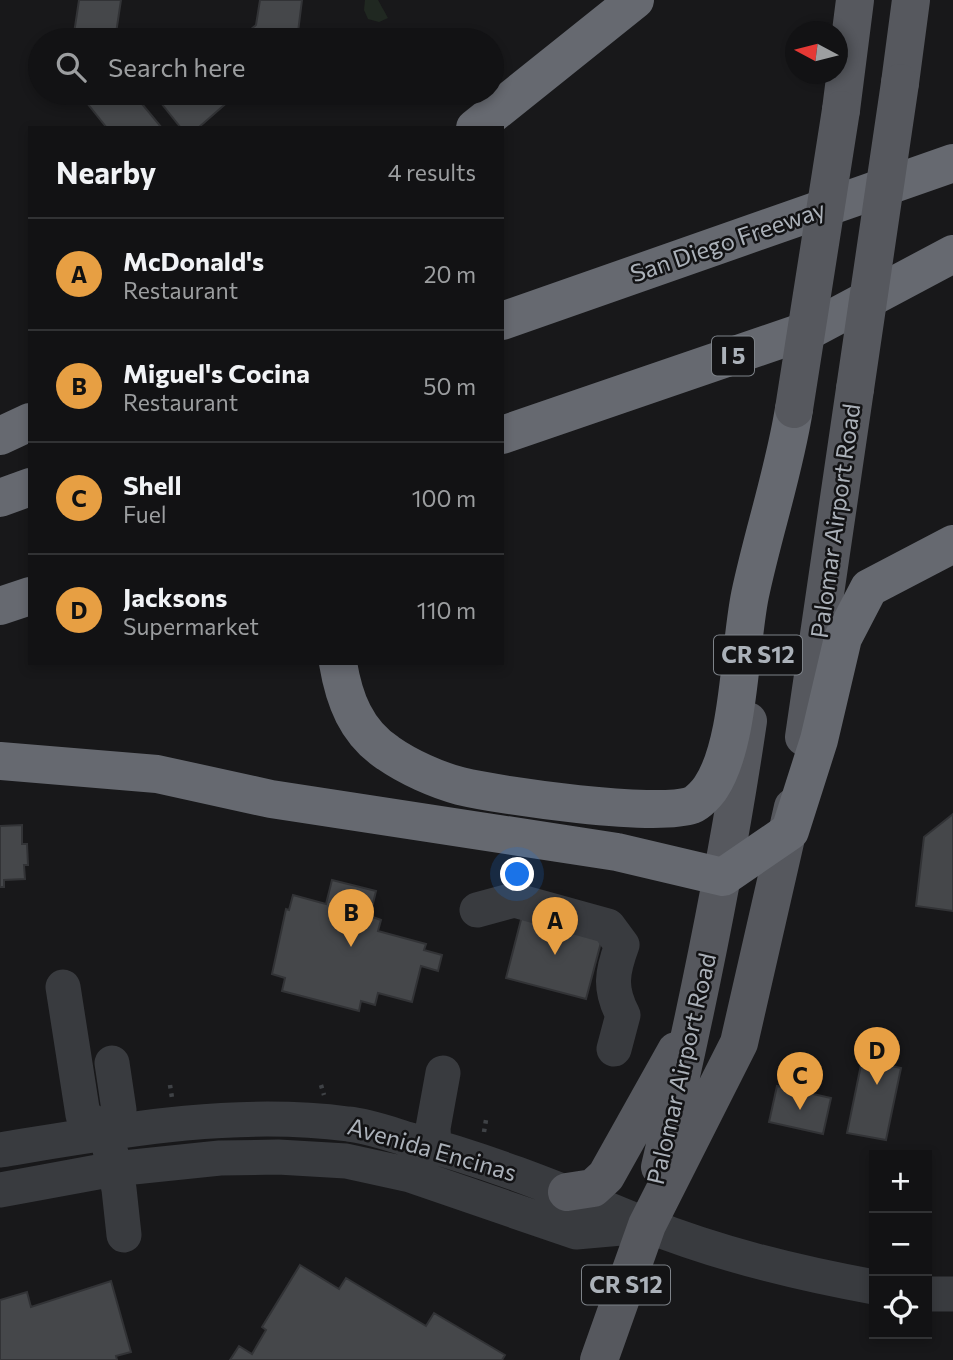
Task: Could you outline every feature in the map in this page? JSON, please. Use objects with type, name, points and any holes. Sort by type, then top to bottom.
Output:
[{"type":"highway","points":[[504,105],[635,0]]},
{"type":"highway","points":[[478,126],[504,105]]},
{"type":"highway","name":"San Diego Freeway","points":[[504,320],[953,163]]},
{"type":"highway","name":"I 5","points":[[504,434],[814,328],[953,254]]},
{"type":"highway","points":[[504,457],[649,396],[697,369]]},
{"type":"highway","points":[[338,665],[343,690],[357,724],[387,753],[433,776],[458,785],[501,794],[650,810],[694,805],[711,787],[727,748],[750,597],[792,420]]},
{"type":"highway","points":[[0,436],[28,423]]},
{"type":"highway","points":[[0,498],[28,488]]},
{"type":"highway","points":[[0,761],[157,775],[271,799],[617,852],[723,877],[790,831],[819,740],[843,638],[869,588],[953,544]]},
{"type":"highway","points":[[0,606],[28,597]]},
{"type":"main road","name":"Palomar Airport Road","points":[[599,1360],[647,1226],[695,1019],[723,877],[841,110],[855,0]]},
{"type":"main road","name":"Palomar Airport Road","points":[[647,1226],[738,1043],[790,831],[911,0]]},
{"type":"main road","points":[[567,1192],[593,1188],[606,1176],[643,1106],[695,1019]]},
{"type":"street","points":[[477,910],[514,900],[608,926],[622,945],[612,974],[613,997],[623,1016],[614,1049]]},
{"type":"street","points":[[63,987],[83,1115],[106,1132],[124,1235]]},
{"type":"street","points":[[106,1132],[119,1110],[112,1063]]},
{"type":"street","points":[[434,1146],[433,1128],[443,1073]]},
{"type":"street","name":"Avenida Encinas","points":[[0,1150],[106,1132],[213,1120],[272,1118],[350,1124],[434,1146],[567,1192],[647,1226],[750,1259],[869,1286]]},
{"type":"street","name":"Avenida Encinas","points":[[0,1190],[114,1169],[219,1158],[346,1161],[410,1175],[576,1232],[647,1226]]},
{"type":"street","points":[[932,1294],[953,1294]]},
{"type":"path","points":[[484,1132],[485,1120]]},
{"type":"shaded area","points":[[365,0],[378,0],[388,18],[379,22],[368,19],[364,10]]},
{"type":"building","points":[[79,0],[121,0],[117,28],[75,28]]},
{"type":"building","points":[[260,0],[302,0],[298,28],[252,28],[256,25]]},
{"type":"building","points":[[89,105],[143,105],[160,126],[105,126]]},
{"type":"building","points":[[163,105],[224,105],[200,126],[179,126]]},
{"type":"building","points":[[953,814],[953,911],[916,906],[924,837]]},
{"type":"building","points":[[22,825],[22,844],[27,844],[28,865],[24,865],[25,879],[4,880],[4,887],[0,887],[0,826]]},
{"type":"building","points":[[332,880],[376,891],[370,916],[381,920],[378,931],[426,944],[424,950],[442,955],[438,971],[421,966],[412,1002],[378,993],[375,1005],[361,1001],[359,1011],[282,991],[285,978],[272,974],[286,909],[289,910],[293,895],[326,904]]},
{"type":"building","points":[[522,916],[604,931],[586,999],[506,978]]},
{"type":"building","points":[[862,1060],[901,1068],[886,1140],[847,1133]]},
{"type":"building","points":[[777,1086],[831,1098],[823,1134],[769,1122]]},
{"type":"building","points":[[300,1265],[339,1289],[346,1278],[426,1326],[434,1313],[505,1355],[502,1360],[230,1360],[239,1346],[252,1354],[266,1330],[262,1327]]},
{"type":"building","points":[[111,1281],[131,1352],[116,1356],[117,1360],[0,1360],[0,1300],[27,1292],[31,1307]]},
{"type":"place","name":"Miguel's Cocina","points":[[351,947]]},
{"type":"place","name":"McDonald's","points":[[555,955]]},
{"type":"place","name":"Jacksons","points":[[877,1085]]},
{"type":"place","name":"Shell","points":[[800,1110]]}]
